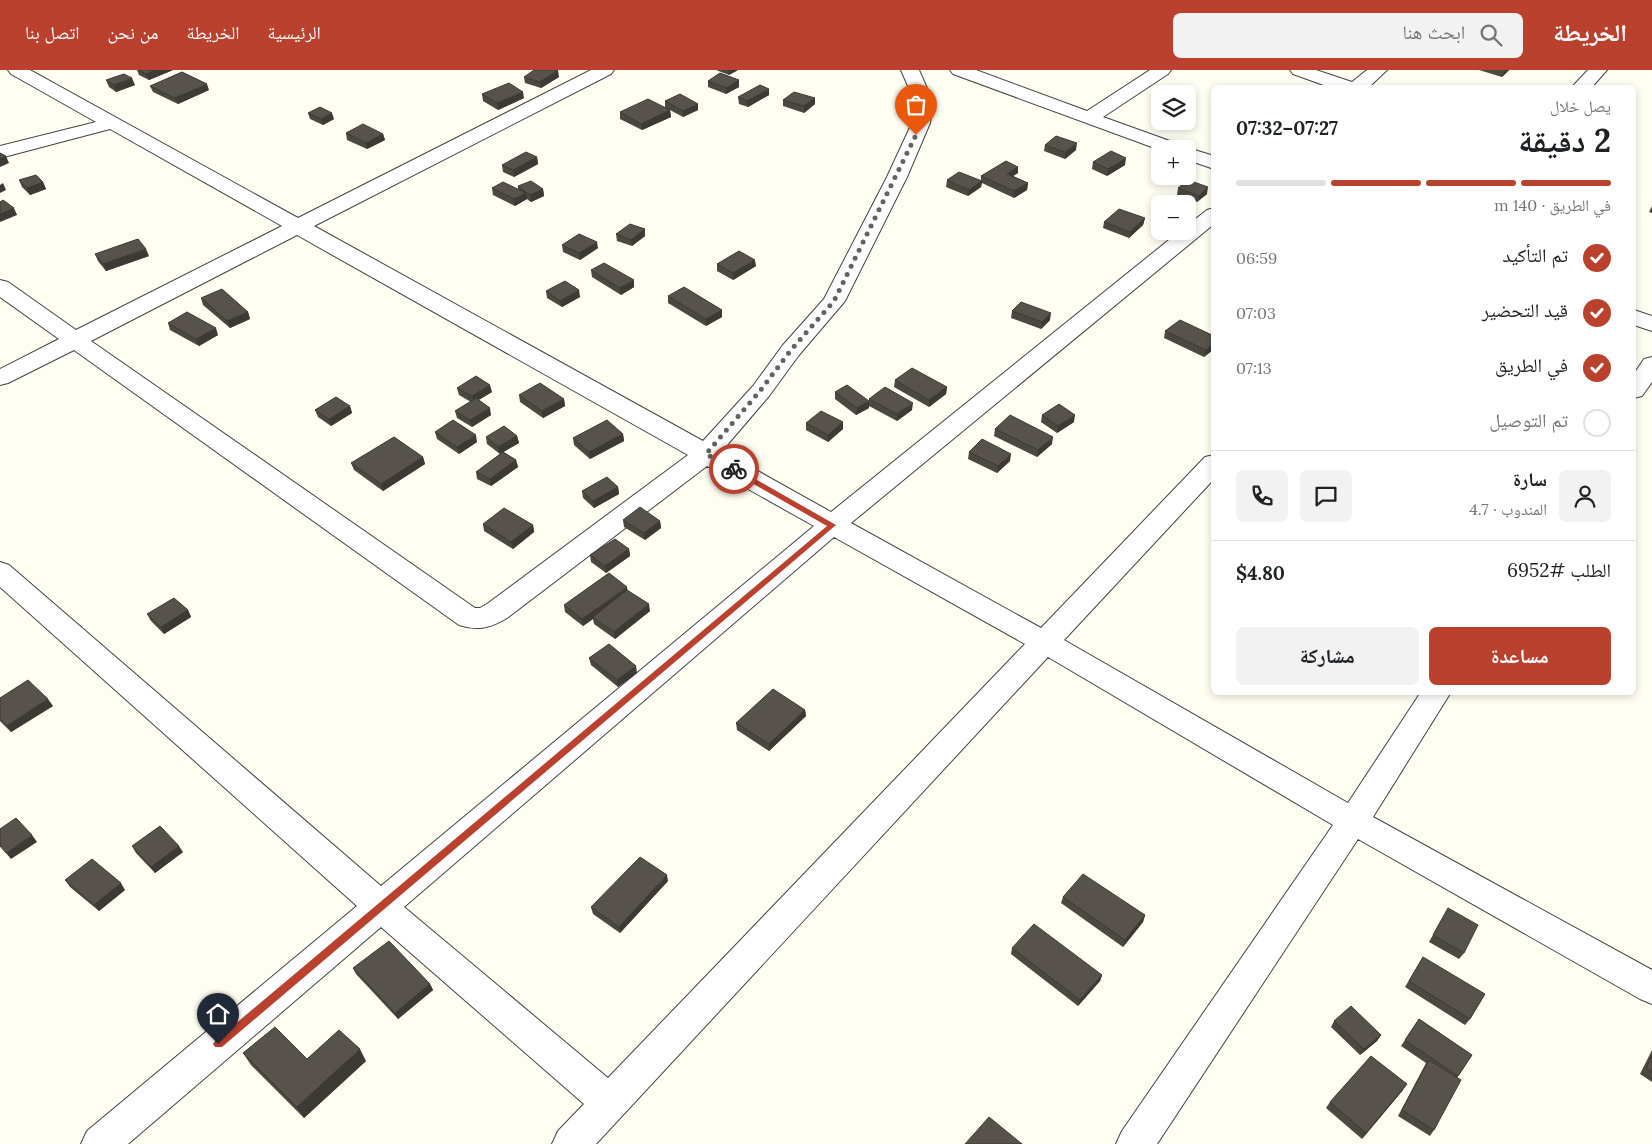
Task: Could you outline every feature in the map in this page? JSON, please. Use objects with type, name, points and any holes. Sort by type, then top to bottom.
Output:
[{"type":"street","points":[[17,70],[1044,642],[1353,821],[1652,988]]},
{"type":"street","points":[[0,378],[300,227],[605,70]]},
{"type":"street","points":[[0,287],[469,618],[485,618],[497,611],[706,454],[760,391],[791,350],[834,301],[897,177],[922,123],[924,102],[910,70]]},
{"type":"street","points":[[959,70],[1151,141]]},
{"type":"street","points":[[1089,118],[1162,70]]},
{"type":"street","points":[[1299,70],[1342,85]]},
{"type":"street","points":[[1360,85],[1378,70]]},
{"type":"street","points":[[1583,85],[1598,70]]},
{"type":"street","points":[[0,152],[112,123]]},
{"type":"street","points":[[1196,157],[1211,162]]},
{"type":"street","points":[[100,1144],[832,525],[1211,216]]},
{"type":"street","points":[[1636,318],[1652,324]]},
{"type":"street","points":[[1636,388],[1652,364]]},
{"type":"street","points":[[571,1144],[1211,466]]},
{"type":"street","points":[[0,572],[381,907],[609,1102]]},
{"type":"street","points":[[1135,1144],[1353,821],[1435,695]]},
{"type":"building","points":[[138,70],[156,70],[146,74]]},
{"type":"building","points":[[534,70],[558,70],[540,82],[524,77]]},
{"type":"building","points":[[182,72],[207,84],[175,98],[150,86]]},
{"type":"building","points":[[720,73],[739,80],[726,88],[708,81]]},
{"type":"building","points":[[124,74],[132,78],[114,85],[106,80]]},
{"type":"building","points":[[509,83],[523,92],[497,103],[482,94]]},
{"type":"building","points":[[760,85],[769,89],[747,101],[738,97]]},
{"type":"building","points":[[794,92],[815,98],[804,106],[783,100]]},
{"type":"building","points":[[680,94],[698,104],[683,111],[665,101]]},
{"type":"building","points":[[648,99],[670,110],[641,124],[620,112]]},
{"type":"building","points":[[320,107],[332,113],[321,119],[308,113]]},
{"type":"building","points":[[363,124],[383,134],[366,143],[346,133]]},
{"type":"building","points":[[1056,136],[1077,143],[1065,152],[1045,145]]},
{"type":"building","points":[[1111,151],[1126,158],[1108,169],[1093,162]]},
{"type":"building","points":[[526,152],[537,157],[513,170],[502,165]]},
{"type":"building","points":[[0,153],[6,156],[0,159]]},
{"type":"building","points":[[1006,161],[1018,167],[1007,174],[1028,183],[1014,191],[981,176]]},
{"type":"building","points":[[959,172],[982,181],[969,190],[947,180]]},
{"type":"building","points":[[36,175],[43,182],[27,188],[19,180]]},
{"type":"building","points":[[531,181],[543,189],[530,195],[518,186]]},
{"type":"building","points":[[503,182],[526,193],[514,199],[492,188]]},
{"type":"building","points":[[1196,183],[1208,187],[1199,196],[1178,188],[1182,185],[1196,185]]},
{"type":"building","points":[[3,200],[14,208],[0,214],[0,202]]},
{"type":"building","points":[[1119,209],[1145,218],[1130,232],[1104,222]]},
{"type":"building","points":[[630,224],[645,229],[631,240],[616,234]]},
{"type":"building","points":[[579,234],[597,242],[579,253],[562,245]]},
{"type":"building","points":[[138,239],[146,249],[103,264],[95,254]]},
{"type":"building","points":[[739,251],[755,260],[733,273],[717,264]]},
{"type":"building","points":[[604,263],[634,280],[620,288],[591,270]]},
{"type":"building","points":[[565,281],[579,290],[560,301],[546,291]]},
{"type":"building","points":[[684,287],[722,310],[706,319],[668,296]]},
{"type":"building","points":[[222,289],[248,312],[227,321],[201,298]]},
{"type":"building","points":[[1021,302],[1051,313],[1042,322],[1012,311]]},
{"type":"building","points":[[187,312],[216,328],[196,339],[168,323]]},
{"type":"building","points":[[1180,320],[1211,335],[1211,346],[1206,350],[1165,331]]},
{"type":"building","points":[[912,368],[947,387],[929,400],[895,380]]},
{"type":"building","points":[[476,376],[490,385],[472,396],[457,388]]},
{"type":"building","points":[[540,383],[564,399],[542,411],[519,395]]},
{"type":"building","points":[[847,385],[869,401],[857,408],[835,392]]},
{"type":"building","points":[[885,387],[913,403],[897,414],[869,399]]},
{"type":"building","points":[[336,397],[350,406],[329,419],[315,410]]},
{"type":"building","points":[[476,398],[490,408],[470,420],[455,411]]},
{"type":"building","points":[[1059,404],[1075,415],[1058,426],[1042,415]]},
{"type":"building","points":[[821,411],[843,422],[828,435],[806,423]]},
{"type":"building","points":[[1010,415],[1053,437],[1038,450],[995,429]]},
{"type":"building","points":[[453,420],[476,435],[457,447],[435,432]]},
{"type":"building","points":[[607,420],[623,434],[589,452],[573,438]]},
{"type":"building","points":[[504,426],[517,436],[498,447],[486,437]]},
{"type":"building","points":[[394,437],[423,457],[381,484],[351,463]]},
{"type":"building","points":[[982,439],[1011,454],[998,466],[969,452]]},
{"type":"building","points":[[503,452],[516,460],[490,479],[476,472]]},
{"type":"building","points":[[607,477],[618,487],[593,501],[582,491]]},
{"type":"building","points":[[640,507],[660,521],[644,533],[623,520]]},
{"type":"building","points":[[504,508],[533,525],[511,542],[483,524]]},
{"type":"building","points":[[615,539],[629,549],[605,566],[590,555]]},
{"type":"building","points":[[609,573],[627,587],[582,619],[564,605]]},
{"type":"building","points":[[627,590],[649,604],[614,632],[593,617]]},
{"type":"building","points":[[174,598],[188,610],[161,627],[147,614]]},
{"type":"building","points":[[609,644],[636,666],[617,680],[589,658]]},
{"type":"building","points":[[28,680],[48,699],[7,726],[0,719],[0,698]]},
{"type":"building","points":[[773,689],[805,710],[769,744],[736,723]]},
{"type":"building","points":[[16,818],[32,835],[6,853],[0,846],[0,829]]},
{"type":"building","points":[[160,826],[179,846],[151,867],[132,846]]},
{"type":"building","points":[[640,857],[667,875],[619,927],[591,907]]},
{"type":"building","points":[[92,859],[121,883],[94,905],[65,880]]},
{"type":"building","points":[[1083,874],[1145,915],[1125,940],[1063,897]]},
{"type":"building","points":[[1448,908],[1478,925],[1464,953],[1433,935]]},
{"type":"building","points":[[1034,924],[1102,975],[1080,1000],[1012,948]]},
{"type":"building","points":[[389,941],[430,984],[395,1013],[353,968]]},
{"type":"building","points":[[1423,957],[1485,994],[1470,1019],[1409,981]]},
{"type":"building","points":[[1351,1006],[1381,1035],[1364,1049],[1334,1021]]},
{"type":"building","points":[[1419,1019],[1472,1055],[1458,1076],[1405,1040]]},
{"type":"building","points":[[275,1027],[307,1059],[339,1030],[360,1049],[297,1107],[243,1053]]},
{"type":"building","points":[[1371,1056],[1407,1084],[1366,1133],[1330,1102]]},
{"type":"building","points":[[1652,1056],[1652,1072],[1646,1068]]},
{"type":"building","points":[[1429,1060],[1461,1080],[1434,1130],[1402,1110]]},
{"type":"building","points":[[989,1117],[1022,1144],[965,1144]]},
{"type":"way so far","points":[[734,469],[706,454],[760,391],[791,350],[834,301],[897,177],[916,135]]},
{"type":"route","points":[[218,1044],[832,525],[734,469]]}]
